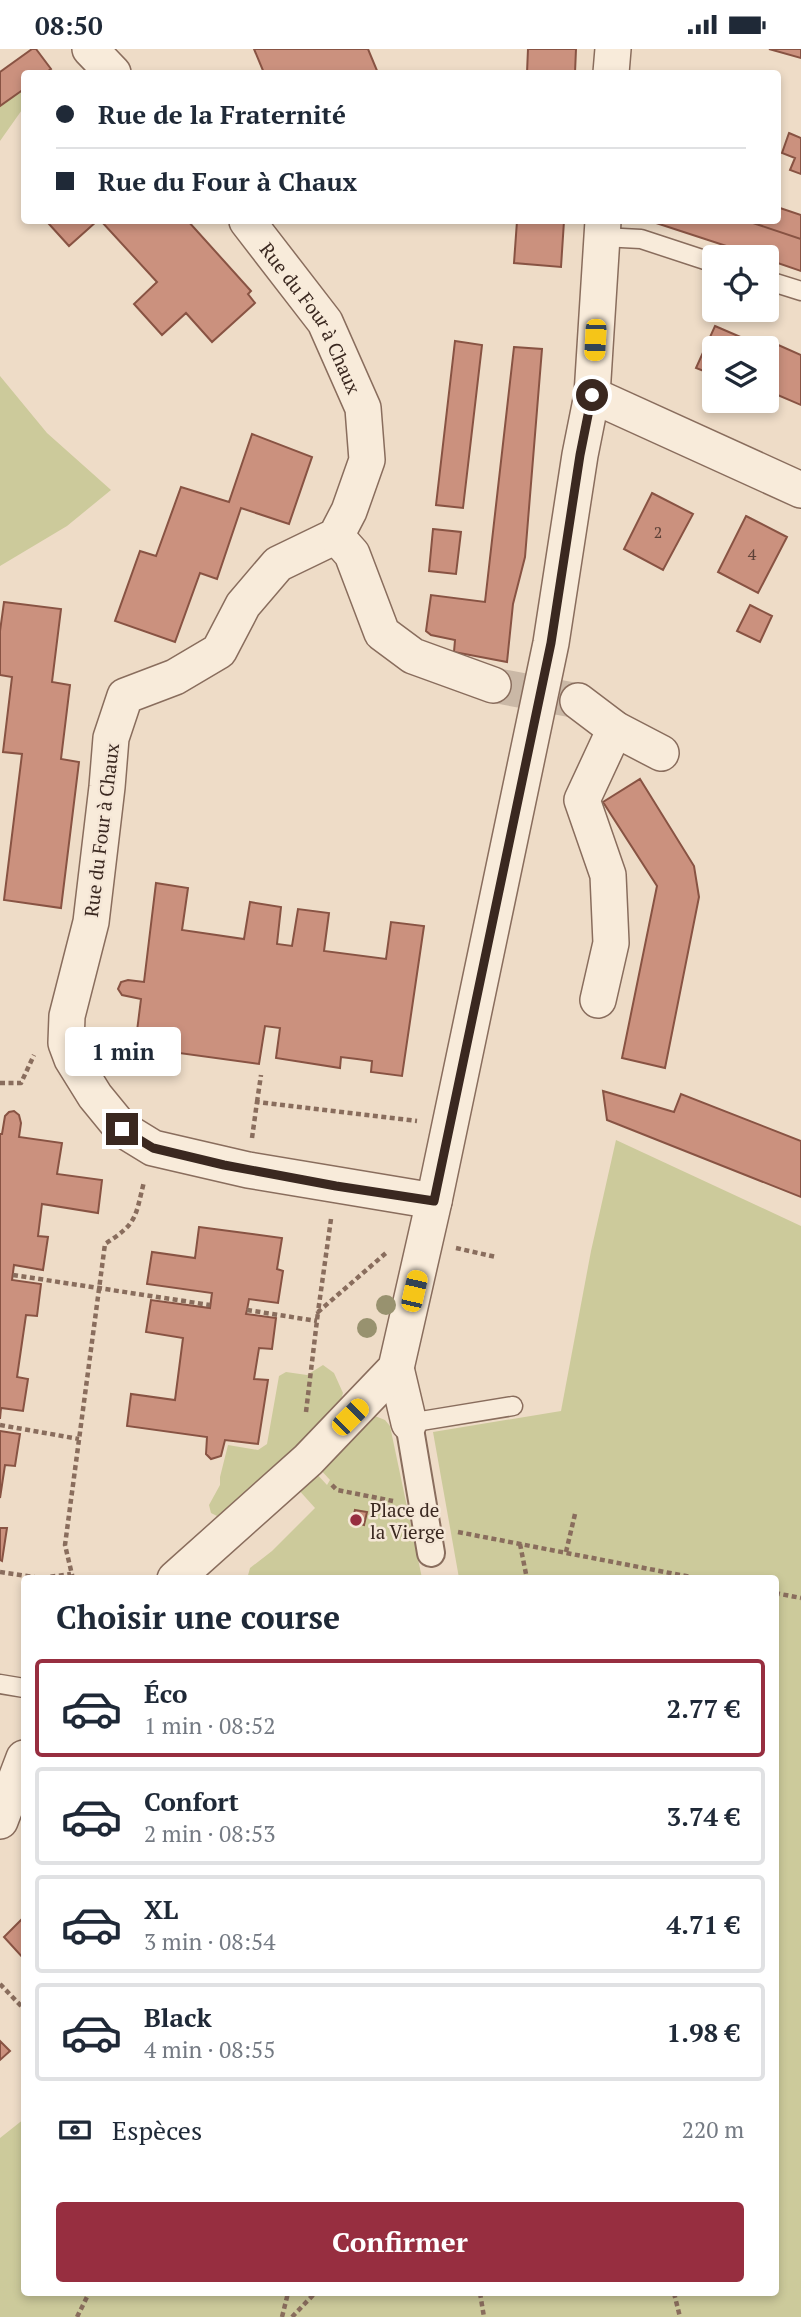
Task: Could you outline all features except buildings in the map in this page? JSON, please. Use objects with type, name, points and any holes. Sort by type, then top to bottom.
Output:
[{"type":"street","points":[[90,49],[110,70]]},
{"type":"street","points":[[611,70],[613,49]]},
{"type":"street","name":"Rue du Four à Chaux","points":[[249,224],[325,322],[363,408],[367,460],[349,511],[336,537],[278,564],[243,605],[219,651],[174,677],[125,696],[111,739],[91,922],[67,1016],[66,1042],[72,1059],[94,1096],[122,1129],[153,1148],[248,1170],[434,1201]]},
{"type":"street","points":[[431,1553],[409,1423],[396,1368],[450,1128],[551,643],[592,395],[602,229]]},
{"type":"street","points":[[592,395],[801,490]]},
{"type":"street","points":[[336,537],[352,554],[382,633],[412,656],[493,685]]},
{"type":"street","points":[[578,701],[615,729],[661,753]]},
{"type":"street","points":[[598,1000],[611,943],[608,875],[582,800],[615,729]]},
{"type":"street","points":[[179,1575],[317,1451],[396,1368]]},
{"type":"street","points":[[0,1821],[21,1766]]},
{"type":"lane","points":[[602,229],[702,259]]},
{"type":"lane","points":[[779,284],[801,291]]},
{"type":"lane","points":[[409,1423],[513,1406]]},
{"type":"lane","points":[[0,1684],[21,1688]]},
{"type":"path","points":[[0,1083],[20,1083],[35,1055]]},
{"type":"path","points":[[248,1170],[261,1075]]},
{"type":"path","points":[[257,1102],[405,1119],[450,1128]]},
{"type":"path","points":[[317,1451],[305,1417],[336,1186]]},
{"type":"path","points":[[72,1575],[65,1545],[105,1244],[121,1234],[134,1221]]},
{"type":"path","points":[[318,1312],[407,1235],[496,1257]]},
{"type":"path","points":[[13,1275],[210,1305]]},
{"type":"path","points":[[247,1310],[317,1321]]},
{"type":"path","points":[[0,1425],[79,1439]]},
{"type":"path","points":[[331,1484],[337,1490],[404,1503],[428,1526],[681,1575]]},
{"type":"path","points":[[566,1552],[575,1514]]},
{"type":"path","points":[[520,1544],[526,1575]]},
{"type":"path","points":[[0,1572],[21,1575]]},
{"type":"path","points":[[779,1594],[801,1598]]},
{"type":"path","points":[[0,1984],[21,2006]]},
{"type":"path","points":[[77,2317],[88,2296]]},
{"type":"path","points":[[282,2317],[287,2296]]},
{"type":"path","points":[[292,2317],[312,2296]]},
{"type":"path","points":[[481,2296],[484,2317]]},
{"type":"path","points":[[675,2296],[680,2317]]},
{"type":"shaded area","points":[[21,91],[21,111],[0,141],[0,106]]},
{"type":"shaded area","points":[[0,376],[47,433],[111,490],[67,526],[0,566]]},
{"type":"shaded area","points":[[616,1140],[801,1226],[801,2317],[0,2317],[0,2138],[21,2121],[21,2296],[779,2296],[779,1575],[458,1575],[433,1432],[561,1411],[591,1251]]},
{"type":"shaded area","points":[[323,1365],[334,1373],[343,1393],[336,1416],[283,1458],[223,1515],[211,1513],[209,1505],[220,1485],[228,1445],[258,1450],[267,1444],[279,1376],[286,1372],[307,1375]]},
{"type":"shaded area","points":[[375,1416],[385,1420],[390,1426],[421,1575],[248,1575],[250,1568],[272,1551],[315,1508],[297,1488],[315,1472],[327,1485],[330,1480],[319,1468]]},
{"type":"tunnel","points":[[493,685],[578,701]]},
{"type":"place","name":"Place de la Vierge","points":[[356,1520]]},
{"type":"route","points":[[122,1129],[153,1148],[224,1165],[434,1201],[551,643],[592,395]]}]
